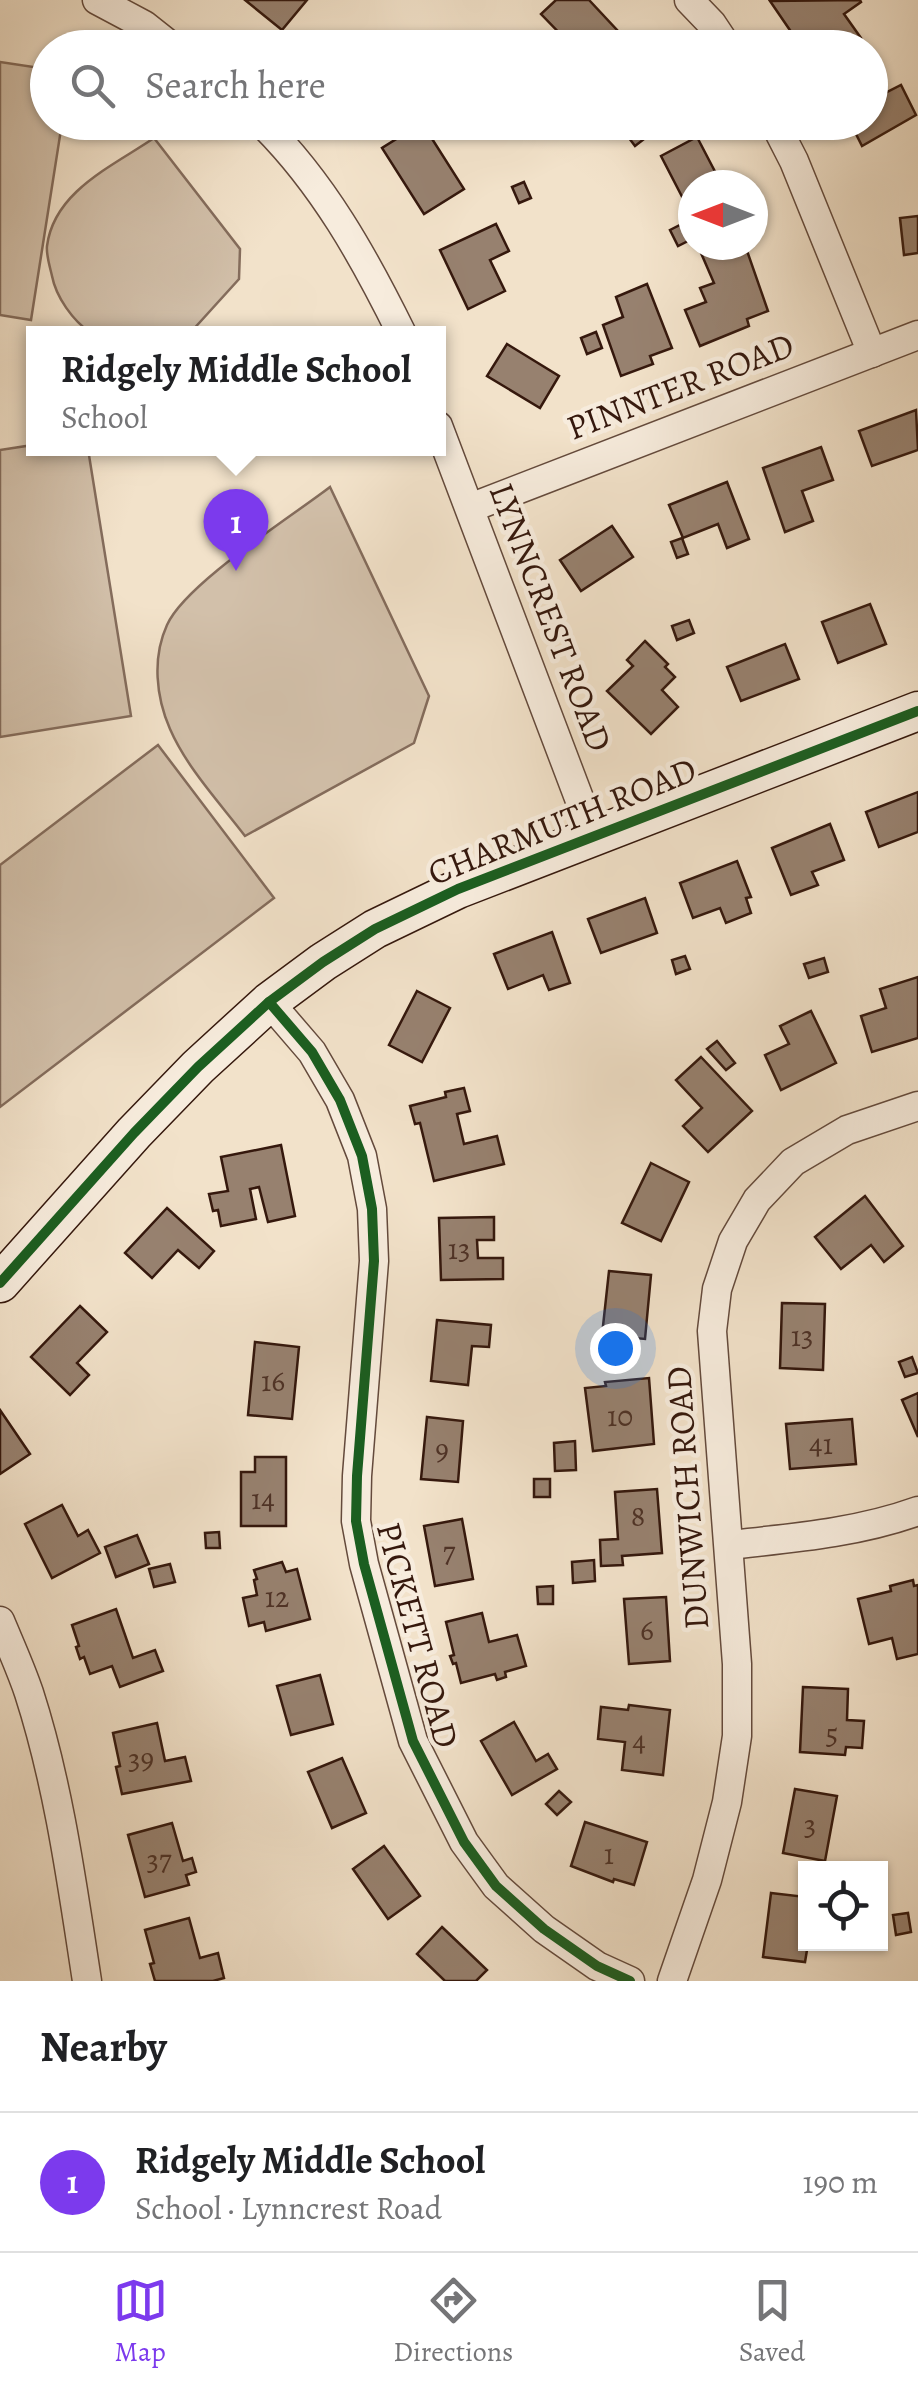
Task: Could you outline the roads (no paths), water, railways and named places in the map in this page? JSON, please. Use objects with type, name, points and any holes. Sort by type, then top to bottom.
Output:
[{"type":"street","points":[[97,0],[150,30]]},
{"type":"street","points":[[689,0],[716,30]]},
{"type":"street","points":[[277,140],[327,198],[398,326]]},
{"type":"street","points":[[783,140],[872,353]]},
{"type":"street","name":"PINNTER ROAD","points":[[470,508],[918,335]]},
{"type":"street","name":"LYNNCREST ROAD","points":[[446,446],[594,835]]},
{"type":"street","name":"CHARMUTH ROAD","points":[[0,1283],[198,1067],[269,1002],[323,962],[376,929],[458,889],[918,711]]},
{"type":"street","name":"PICKETT ROAD","points":[[269,1002],[312,1052],[340,1100],[366,1174],[374,1261],[356,1521],[412,1741],[464,1842],[496,1886],[544,1929],[598,1966],[630,1981]]},
{"type":"street","name":"DUNWICH ROAD","points":[[672,1981],[707,1880],[727,1802],[737,1736],[737,1664],[712,1330],[717,1289],[733,1241],[757,1200],[793,1162],[847,1130],[918,1106]]},
{"type":"street","points":[[729,1545],[824,1534],[887,1522],[918,1511]]},
{"type":"street","points":[[0,1622],[28,1690],[48,1760],[87,1981]]},
{"type":"place","name":"Ridgely Middle School","points":[[236,571]]}]
